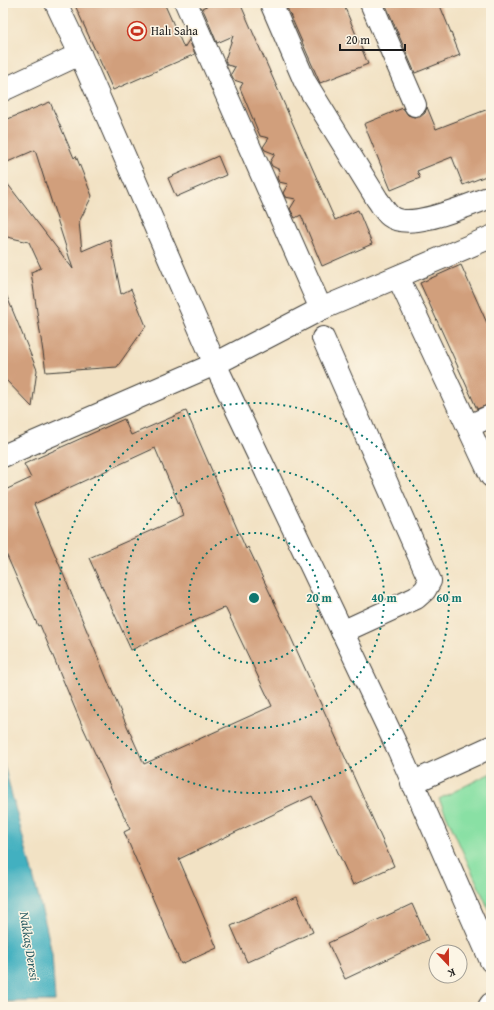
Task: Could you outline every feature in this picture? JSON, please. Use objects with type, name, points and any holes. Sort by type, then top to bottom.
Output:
[{"type":"street","points":[[56,3],[80,54],[215,364],[342,632],[490,956]]},
{"type":"street","points":[[186,3],[321,309]]},
{"type":"street","points":[[271,3],[305,82],[377,199],[390,217],[407,222],[424,220],[491,197]]},
{"type":"street","points":[[371,3],[415,105]]},
{"type":"street","points":[[3,90],[80,54]]},
{"type":"street","points":[[3,456],[215,364],[321,309],[491,237]]},
{"type":"street","points":[[398,277],[469,426],[491,476]]},
{"type":"street","points":[[322,338],[430,581],[426,590],[416,598],[342,632]]},
{"type":"street","points":[[469,426],[491,416]]},
{"type":"street","points":[[412,783],[491,747]]},
{"type":"green space","points":[[491,773],[491,914],[439,799]]},
{"type":"water","name":"Nakkaş Deresi","points":[[3,761],[46,926],[52,954],[55,1001],[3,1002]]},
{"type":"building","name":"Halı Saha","points":[[74,3],[164,3],[184,48],[189,40],[195,54],[113,90]]},
{"type":"building","points":[[213,3],[240,3],[335,220],[358,210],[372,244],[322,266],[301,215],[295,218],[290,209],[296,199],[285,197],[283,193],[288,184],[279,182],[277,178],[280,170],[272,166],[270,162],[275,154],[265,150],[263,147],[269,138],[260,136],[240,88],[243,83],[234,80],[231,74],[235,67],[227,65],[225,60],[233,36],[217,43],[202,8]]},
{"type":"building","points":[[285,3],[343,3],[368,64],[320,83]]},
{"type":"building","points":[[385,3],[439,3],[460,55],[415,73]]},
{"type":"building","points":[[50,102],[74,158],[76,156],[92,196],[79,222],[82,251],[110,239],[121,294],[131,289],[146,326],[117,367],[46,372],[31,272],[41,268],[29,242],[3,236],[3,178],[73,269],[35,150],[3,164],[3,121]]},
{"type":"building","points":[[427,107],[436,129],[491,108],[491,174],[463,185],[452,157],[417,171],[420,178],[391,190],[364,124],[403,108],[408,115],[420,117],[425,113]]},
{"type":"building","points":[[218,156],[226,175],[176,197],[168,178]]},
{"type":"building","points":[[461,265],[491,332],[491,404],[477,409],[420,283]]},
{"type":"building","points":[[3,287],[37,370],[32,407],[3,377]]},
{"type":"building","points":[[186,411],[246,549],[248,547],[288,631],[394,866],[353,885],[312,796],[179,859],[217,948],[181,964],[124,832],[130,829],[81,723],[40,625],[38,626],[3,547],[3,491],[31,478],[24,464],[124,419],[131,435]],"holes":[[[155,448],[184,516],[89,558],[131,650],[225,607],[272,706],[144,764],[119,708],[34,504]]]},
{"type":"building","points":[[297,896],[313,932],[247,962],[231,926]]},
{"type":"building","points":[[412,904],[428,940],[345,979],[328,943]]},
{"type":"place","name":"Halı Saha","points":[[137,31]]}]
